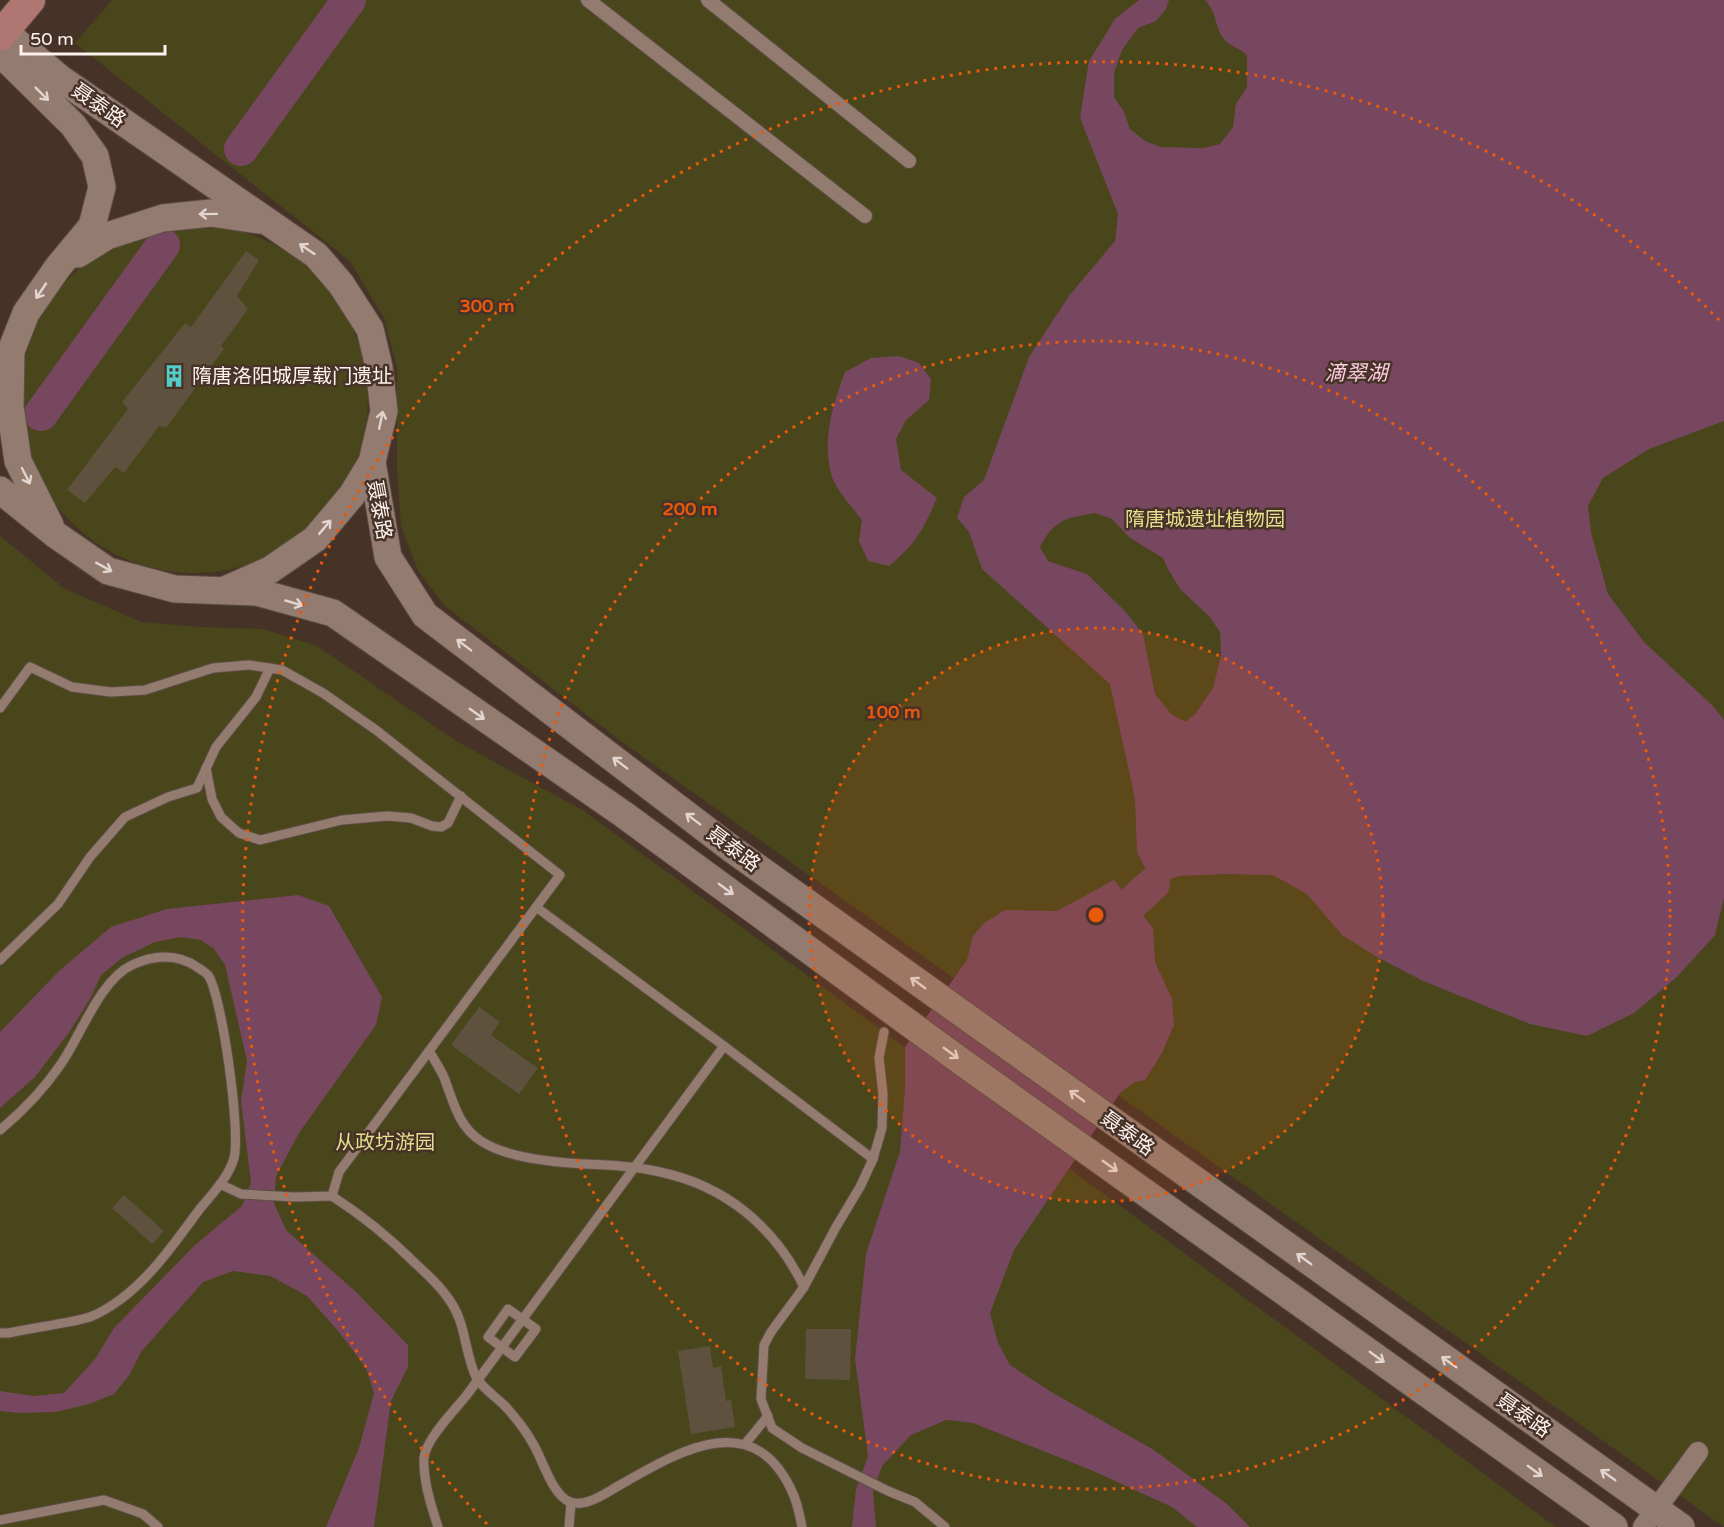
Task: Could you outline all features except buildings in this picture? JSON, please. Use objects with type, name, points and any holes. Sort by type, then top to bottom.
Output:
[{"type":"main road","points":[[30,0],[1,37],[73,125],[95,156],[102,187],[92,226],[58,267],[26,313],[11,351],[10,406],[18,461],[56,535]]},
{"type":"main road","name":"聂泰路","points":[[1,37],[316,255],[340,284],[370,329],[379,367],[384,411],[372,462],[388,557],[424,615],[733,850],[1351,1293],[1649,1518],[1681,1527]]},
{"type":"main road","points":[[58,267],[107,236],[163,218],[211,213],[266,220]]},
{"type":"main road","points":[[223,591],[270,570],[315,539],[352,495],[372,462]]},
{"type":"main road","name":"聂泰路","points":[[0,490],[56,535],[108,571],[175,590],[257,592],[333,613],[644,830],[963,1062],[1614,1527]]},
{"type":"street","points":[[588,0],[865,216]]},
{"type":"street","points":[[708,0],[909,161]]},
{"type":"street","points":[[1649,1518],[1698,1452]]},
{"type":"lane","points":[[0,708],[30,667],[72,687],[111,693],[145,690],[213,668],[249,665],[282,670],[323,693],[376,730],[560,875],[339,1172],[332,1196]]},
{"type":"lane","points":[[0,960],[58,904],[90,857],[125,817],[168,797],[197,788],[216,747],[256,698],[270,668]]},
{"type":"lane","points":[[206,768],[212,799],[221,817],[239,833],[260,840],[342,820],[387,816],[411,818],[441,828],[448,823],[461,796]]},
{"type":"lane","points":[[536,907],[873,1159]]},
{"type":"lane","points":[[0,1130],[45,1085],[62,1063],[99,1000],[114,979],[130,966],[170,956],[188,961],[207,974],[215,993],[232,1080],[236,1126],[234,1158],[220,1184],[153,1269],[122,1299],[91,1317],[0,1333]]},
{"type":"lane","points":[[884,1032],[879,1058],[883,1094],[882,1128],[873,1159],[860,1187],[804,1287],[771,1332],[764,1346],[761,1399],[772,1428],[782,1435],[852,1474],[915,1502],[945,1527]]},
{"type":"lane","points":[[438,1527],[429,1497],[424,1456],[435,1434],[478,1380],[724,1046]]},
{"type":"lane","points":[[429,1051],[442,1074],[454,1107],[465,1127],[481,1141],[501,1150],[534,1158],[659,1171],[705,1185],[741,1208],[771,1234],[804,1287]]},
{"type":"lane","points":[[220,1184],[241,1194],[294,1197],[332,1196],[367,1219],[400,1248],[453,1305],[478,1380],[506,1407],[523,1428],[534,1443],[557,1493],[571,1503],[586,1503],[655,1464],[687,1451],[718,1443],[745,1444],[760,1450],[777,1468],[794,1496],[802,1527]]},
{"type":"lane","points":[[508,1309],[523,1319],[536,1329],[515,1357],[488,1337],[508,1309]]},
{"type":"lane","points":[[745,1444],[768,1416]]},
{"type":"lane","points":[[0,1520],[104,1500],[142,1514],[158,1527]]},
{"type":"lane","points":[[569,1527],[571,1503]]},
{"type":"green space","name":"隋唐城遗址植物园","points":[[112,0],[1724,0],[1724,1527],[625,744],[445,606],[418,571],[401,526],[397,471],[397,367],[384,318],[350,261],[75,43]]},
{"type":"green space","points":[[194,225],[228,229],[261,238],[291,254],[317,276],[339,302],[355,332],[364,365],[368,399],[364,433],[355,466],[339,496],[317,522],[291,544],[261,560],[228,569],[194,573],[160,569],[127,560],[97,544],[71,522],[49,496],[33,466],[24,433],[20,399],[24,365],[33,332],[49,302],[71,276],[97,254],[127,238],[160,229]]},
{"type":"green space","name":"从政坊游园","points":[[0,536],[65,589],[141,622],[263,629],[317,646],[456,741],[584,811],[1556,1527],[0,1527]]},
{"type":"water","name":"滴翠湖","points":[[1139,0],[1169,0],[1166,9],[1156,21],[1138,28],[1122,50],[1114,73],[1114,97],[1124,112],[1130,129],[1145,141],[1161,147],[1203,148],[1220,144],[1233,127],[1236,104],[1247,87],[1247,55],[1229,44],[1223,37],[1212,10],[1205,0],[1724,0],[1724,421],[1649,449],[1603,478],[1588,506],[1591,532],[1608,594],[1644,642],[1713,706],[1724,720],[1724,898],[1715,935],[1677,977],[1634,1013],[1587,1036],[1530,1024],[1423,981],[1377,957],[1342,935],[1307,894],[1273,875],[1180,876],[1153,884],[1137,852],[1135,799],[1110,684],[982,569],[969,532],[957,518],[964,497],[984,480],[1029,357],[1069,296],[1115,241],[1118,214],[1080,118],[1089,61],[1115,19]],"holes":[[[1095,513],[1112,519],[1130,538],[1163,558],[1180,589],[1209,616],[1220,632],[1221,656],[1213,688],[1196,713],[1186,722],[1172,715],[1155,694],[1143,634],[1125,611],[1087,574],[1048,561],[1040,547],[1045,538],[1062,521]]]},
{"type":"water","points":[[899,356],[919,363],[931,379],[929,400],[906,420],[896,439],[901,470],[937,498],[918,536],[889,566],[868,561],[859,541],[862,520],[840,491],[831,473],[828,435],[836,396],[845,372],[871,358]]},
{"type":"water","points":[[1114,880],[1153,928],[1155,962],[1172,999],[1174,1025],[1162,1053],[1145,1080],[1135,1082],[1120,1093],[1014,1250],[990,1313],[998,1343],[1010,1365],[1053,1393],[1154,1450],[1227,1504],[1250,1527],[1197,1527],[1172,1507],[1091,1470],[973,1423],[946,1420],[911,1435],[882,1466],[873,1492],[876,1527],[852,1527],[856,1489],[868,1456],[855,1359],[866,1254],[900,1151],[905,1088],[905,1047],[967,960],[973,936],[984,923],[1005,910],[1057,911]]},
{"type":"water","points":[[298,895],[329,906],[382,997],[376,1025],[299,1133],[276,1176],[274,1203],[286,1230],[355,1291],[408,1345],[408,1367],[391,1401],[374,1527],[326,1527],[359,1448],[374,1393],[366,1368],[339,1332],[307,1296],[270,1276],[233,1271],[203,1282],[141,1352],[130,1374],[114,1394],[89,1404],[56,1412],[0,1411],[0,1391],[33,1396],[64,1393],[95,1359],[114,1328],[195,1245],[242,1206],[251,1183],[241,1101],[247,1061],[225,965],[214,949],[201,940],[181,937],[155,942],[122,958],[101,975],[91,997],[70,1031],[35,1077],[0,1108],[0,1032],[59,971],[111,927],[167,909]]},
{"type":"waterway","points":[[241,149],[349,0]]},
{"type":"waterway","points":[[41,414],[163,245]]},
{"type":"waterway","points":[[1132,903],[1153,884]]},
{"type":"place","name":"隋唐洛阳城厚载门遗址","points":[[174,376]]}]
